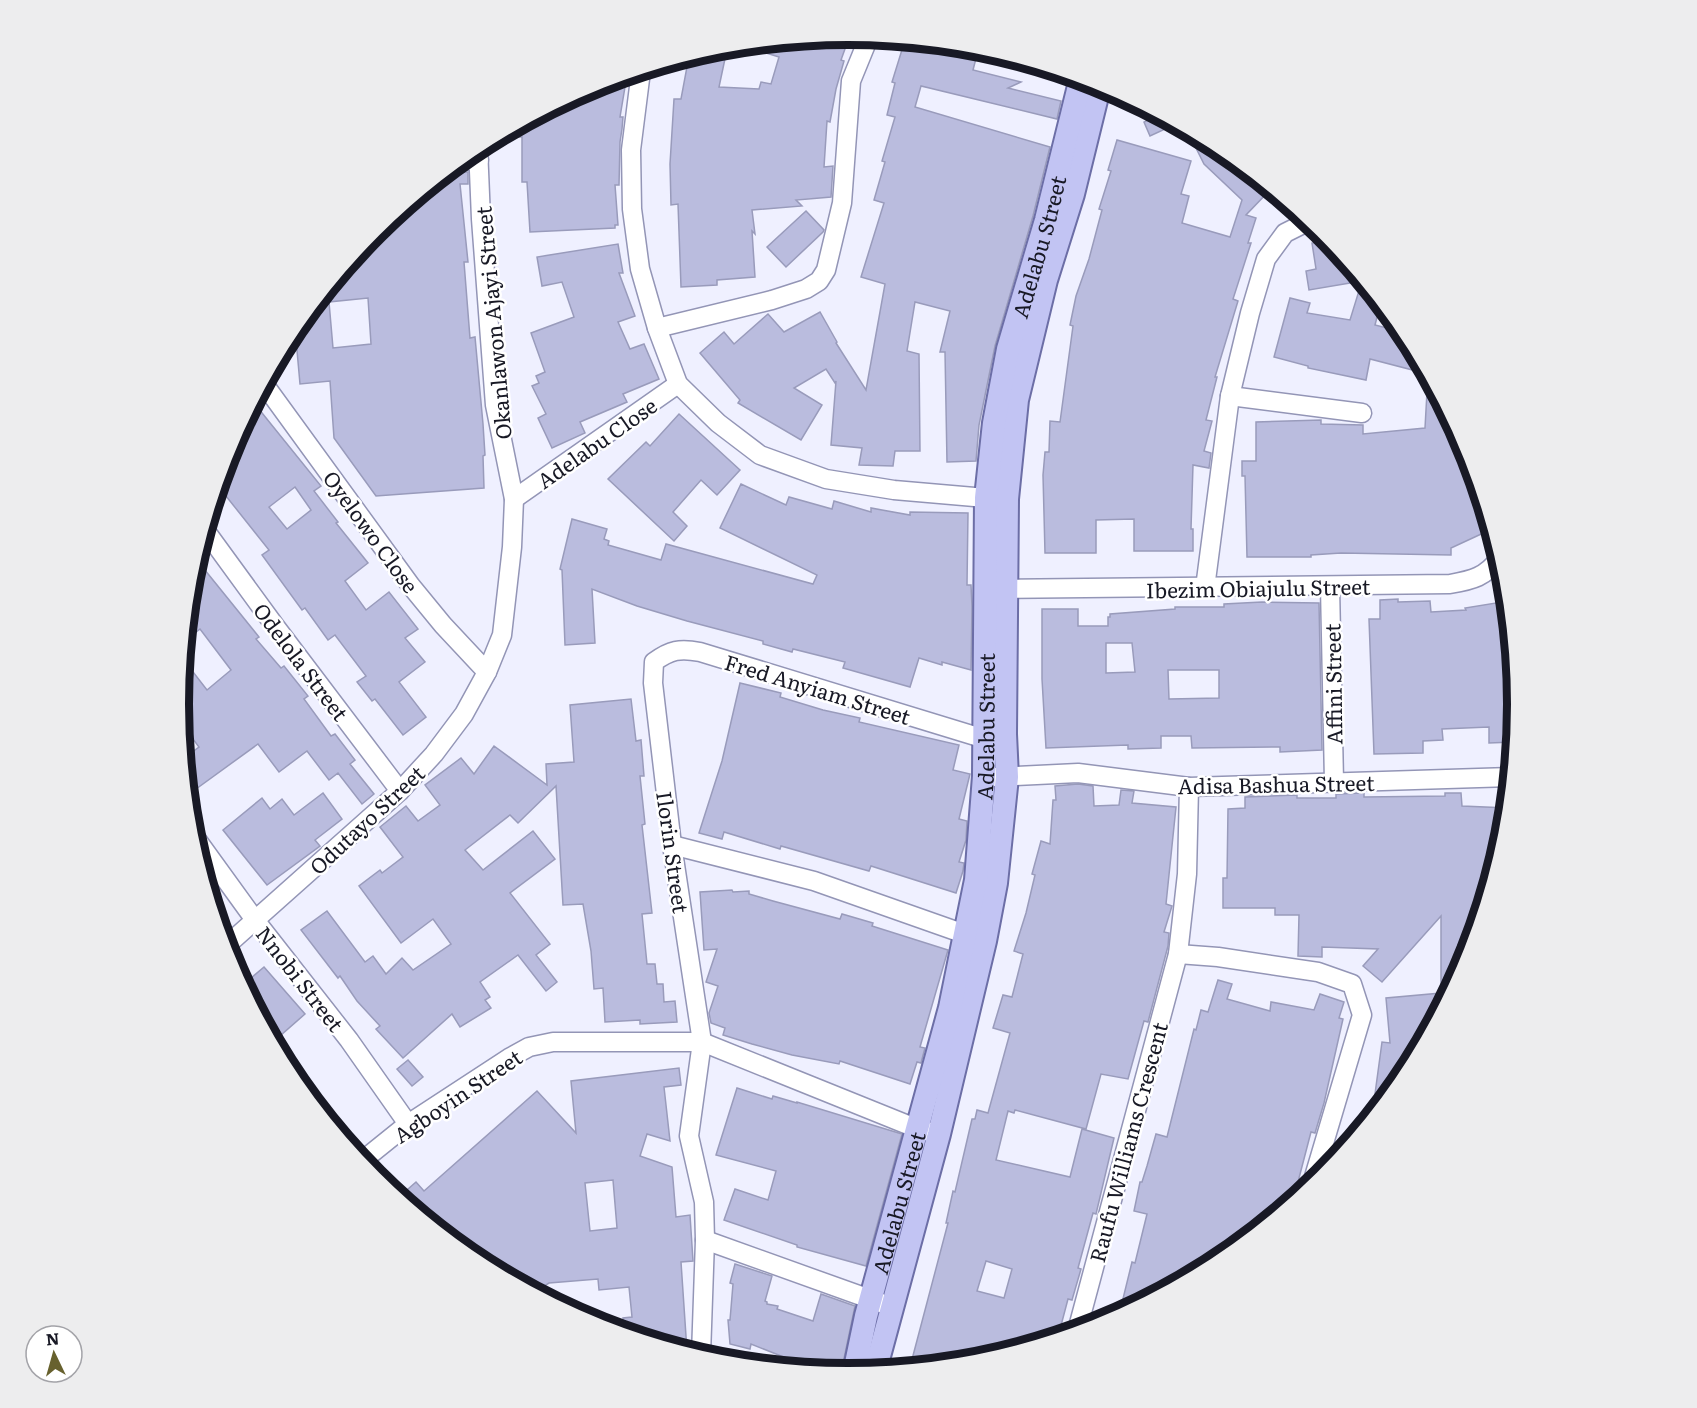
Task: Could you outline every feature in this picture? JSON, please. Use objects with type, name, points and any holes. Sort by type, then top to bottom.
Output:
[{"type":"main road","name":"Adelabu Street","points":[[858,1363],[881,1303],[928,1132],[950,1008],[996,884],[1007,777],[995,589],[986,498],[994,423],[1008,349],[1046,220],[1079,87]]},
{"type":"main road","name":"Adelabu Street","points":[[976,938],[976,880],[995,589],[1017,400],[1046,280],[1073,194],[1098,94]]},
{"type":"main road","name":"Adelabu Street","points":[[876,1362],[881,1303]]},
{"type":"street","points":[[657,328],[772,300],[806,289],[819,281],[826,270],[842,203],[851,81],[866,45]]},
{"type":"street","points":[[640,79],[631,150],[632,209],[640,269],[657,328],[678,384],[718,423],[760,455],[826,479],[894,490],[986,498]]},
{"type":"street","name":"Okanlawon Ajayi Street","points":[[478,159],[495,405],[514,499]]},
{"type":"street","points":[[1205,588],[1230,396],[1250,313],[1266,259],[1285,233],[1300,225]]},
{"type":"street","name":"Adelabu Close","points":[[514,499],[678,384]]},
{"type":"street","name":"Oyelowo Close","points":[[269,391],[411,586],[487,672]]},
{"type":"street","points":[[1230,396],[1362,413]]},
{"type":"street","name":"Odutayo Street","points":[[233,939],[400,791],[434,754],[464,714],[487,672],[502,635],[511,557],[514,499]]},
{"type":"street","name":"Odelola Street","points":[[211,538],[400,791]]},
{"type":"street","name":"Ibezim Obiajulu Street","points":[[995,589],[1450,584],[1474,579],[1493,567]]},
{"type":"street","name":"Affini Street","points":[[1330,586],[1334,782]]},
{"type":"street","name":"Fred Anyiam Street","points":[[654,662],[667,652],[682,648],[700,652],[985,739]]},
{"type":"street","name":"Ilorin Street","points":[[654,662],[653,683],[672,845],[702,1042],[689,1136],[704,1202],[701,1346]]},
{"type":"street","name":"Adisa Bashua Street","points":[[984,777],[1078,773],[1189,787],[1503,777]]},
{"type":"street","name":"Raufu Williams Crescent","points":[[1080,1321],[1178,954],[1187,874],[1189,787]]},
{"type":"street","points":[[672,845],[814,881],[976,938]]},
{"type":"street","name":"Nnobi Street","points":[[207,854],[255,920],[349,1040],[408,1124]]},
{"type":"street","points":[[1178,954],[1218,957],[1318,972],[1352,984],[1362,1015],[1317,1167]]},
{"type":"street","name":"Agboyin Street","points":[[369,1155],[408,1124],[529,1047],[553,1042],[702,1042]]},
{"type":"street","points":[[702,1042],[928,1132]]},
{"type":"street","points":[[705,1240],[881,1303]]},
{"type":"building","points":[[846,45],[841,60],[844,61],[830,122],[827,121],[824,167],[833,166],[831,197],[796,200],[802,206],[752,210],[755,234],[752,231],[755,277],[717,280],[717,285],[681,287],[678,204],[671,205],[670,164],[674,99],[681,99],[687,65],[725,57],[719,87],[759,89],[761,82],[771,84],[779,57],[760,51],[805,46]]},
{"type":"building","points":[[903,47],[976,58],[973,70],[1021,82],[1008,88],[1061,101],[1057,119],[921,86],[915,107],[1050,147],[1033,216],[995,346],[979,425],[976,461],[947,462],[945,352],[940,352],[950,311],[915,302],[907,351],[919,354],[920,451],[895,451],[893,466],[859,465],[862,448],[831,445],[836,381],[835,383],[826,369],[794,388],[822,405],[801,440],[738,403],[740,400],[700,353],[724,332],[734,344],[768,314],[784,332],[820,312],[836,343],[866,390],[885,284],[861,277],[884,203],[874,200],[885,162],[882,161],[895,117],[887,115],[895,83],[892,82]]},
{"type":"building","points":[[625,84],[620,117],[623,117],[619,185],[615,185],[618,225],[615,225],[615,228],[530,232],[527,182],[522,182],[522,137],[519,137],[519,133],[557,113]]},
{"type":"building","points":[[1151,119],[1168,128],[1150,136],[1144,122]]},
{"type":"building","points":[[1117,140],[1191,161],[1181,194],[1189,196],[1182,223],[1230,237],[1242,200],[1204,164],[1193,142],[1266,194],[1246,215],[1256,218],[1248,243],[1251,243],[1233,299],[1238,301],[1215,377],[1217,377],[1206,420],[1212,421],[1204,451],[1211,453],[1209,468],[1193,465],[1191,529],[1193,529],[1193,551],[1134,551],[1134,519],[1096,520],[1096,553],[1045,553],[1043,475],[1045,452],[1049,452],[1050,421],[1060,422],[1073,326],[1070,325],[1076,296],[1102,210],[1099,209],[1111,171],[1108,170]]},
{"type":"building","points":[[460,172],[468,172],[468,184],[460,184],[468,262],[464,262],[470,338],[475,337],[483,424],[484,488],[376,496],[334,438],[330,381],[300,384],[297,345],[326,303],[353,269],[383,238],[447,181]],"holes":[[[368,298],[371,344],[333,348],[329,302]]]},
{"type":"building","points":[[806,211],[824,230],[786,267],[767,247]]},
{"type":"building","points":[[1318,242],[1355,282],[1309,290],[1306,271],[1316,269],[1312,243]]},
{"type":"building","points":[[618,244],[623,273],[619,273],[635,316],[618,322],[630,349],[644,344],[659,379],[623,394],[627,402],[580,422],[585,433],[552,448],[538,418],[546,414],[532,386],[539,383],[536,376],[545,372],[531,333],[574,317],[562,282],[542,286],[537,257]]},
{"type":"building","points":[[1360,289],[1378,313],[1375,325],[1389,329],[1417,371],[1370,359],[1366,380],[1308,368],[1308,366],[1274,357],[1290,298],[1310,303],[1307,313],[1350,320]]},
{"type":"building","points":[[1427,390],[1457,452],[1473,492],[1485,532],[1451,548],[1451,555],[1341,553],[1311,555],[1311,557],[1247,557],[1245,476],[1242,476],[1242,461],[1256,461],[1256,422],[1321,420],[1321,424],[1363,425],[1363,434],[1425,428]]},
{"type":"building","points":[[259,409],[321,486],[314,491],[368,563],[345,581],[366,610],[389,592],[418,629],[405,638],[425,662],[399,682],[426,717],[403,735],[375,699],[372,701],[357,682],[366,676],[335,635],[328,640],[305,608],[302,610],[262,555],[269,550],[224,493]],"holes":[[[295,487],[311,510],[287,529],[269,507]]]},
{"type":"building","points":[[679,414],[740,470],[717,495],[701,480],[673,512],[687,526],[674,541],[608,479],[646,442],[650,446]]},
{"type":"building","points":[[741,484],[786,505],[789,497],[832,509],[834,501],[871,512],[871,508],[910,515],[910,512],[968,513],[967,585],[971,585],[971,670],[919,658],[910,687],[843,668],[845,662],[763,644],[763,641],[637,606],[592,589],[595,643],[565,645],[562,570],[560,569],[572,519],[607,529],[604,539],[609,541],[608,545],[661,560],[666,544],[813,584],[817,575],[720,528]]},
{"type":"building","points":[[204,568],[259,637],[256,639],[281,668],[284,666],[308,696],[304,699],[331,736],[335,734],[355,760],[350,764],[374,794],[362,804],[338,773],[329,780],[307,751],[279,772],[258,744],[196,789],[192,752],[199,747],[190,736],[191,669],[207,690],[231,670],[200,629],[193,634]]},
{"type":"building","points":[[1380,600],[1430,601],[1431,612],[1466,610],[1465,608],[1499,602],[1506,661],[1508,704],[1506,742],[1489,743],[1489,727],[1442,729],[1443,740],[1423,741],[1423,753],[1374,754],[1369,619],[1380,619]]},
{"type":"building","points":[[1319,603],[1322,750],[1280,752],[1280,747],[1192,748],[1191,736],[1161,736],[1161,748],[1128,749],[1128,745],[1046,748],[1042,679],[1042,609],[1078,609],[1078,626],[1108,626],[1110,614],[1175,609],[1175,607],[1224,607],[1224,604]],"holes":[[[1106,643],[1132,643],[1135,672],[1106,673]],[[1168,670],[1219,670],[1219,698],[1169,699]]]},
{"type":"building","points":[[740,683],[781,693],[780,697],[823,710],[860,718],[859,722],[959,745],[953,770],[970,774],[959,819],[967,821],[966,840],[959,862],[964,863],[963,871],[956,893],[871,866],[869,871],[781,846],[780,849],[724,832],[722,839],[699,833],[722,761]]},
{"type":"building","points":[[631,699],[636,741],[641,740],[644,776],[640,776],[645,824],[642,825],[652,913],[642,914],[647,964],[655,964],[657,984],[663,984],[664,1002],[675,1001],[677,1022],[640,1024],[640,1020],[605,1022],[603,988],[594,989],[591,951],[583,904],[563,905],[556,786],[518,823],[510,815],[465,850],[483,870],[533,831],[555,859],[510,893],[550,944],[536,955],[557,982],[546,991],[518,955],[480,982],[490,997],[485,1000],[491,1008],[460,1027],[452,1014],[403,1058],[376,1029],[380,1026],[357,1001],[340,976],[338,978],[301,930],[327,911],[365,962],[373,956],[386,974],[402,958],[413,970],[451,944],[433,919],[401,943],[359,886],[380,870],[382,873],[403,857],[380,827],[406,806],[418,821],[440,805],[425,785],[461,758],[474,774],[494,746],[547,785],[546,764],[574,762],[570,705]]},
{"type":"building","points":[[1078,784],[1093,786],[1094,806],[1119,805],[1121,790],[1134,791],[1132,803],[1176,807],[1166,904],[1172,906],[1164,932],[1169,933],[1168,946],[1148,1022],[1144,1021],[1128,1079],[1101,1074],[1086,1129],[1015,1110],[1014,1113],[1008,1111],[996,1160],[1070,1177],[1082,1129],[1114,1138],[1096,1214],[1093,1213],[1078,1268],[1081,1269],[1072,1300],[1068,1299],[1060,1328],[1019,1341],[912,1360],[948,1223],[946,1223],[953,1191],[955,1192],[972,1119],[975,1119],[977,1110],[988,1113],[1010,1033],[993,1028],[1003,995],[1012,997],[1023,954],[1014,951],[1026,913],[1035,875],[1032,874],[1041,841],[1050,844],[1053,800],[1056,800],[1055,786]],"holes":[[[986,1261],[1012,1269],[1004,1298],[977,1291]]]},
{"type":"building","points":[[323,793],[342,819],[315,840],[320,846],[267,885],[223,830],[262,798],[270,809],[282,799],[294,815]]},
{"type":"building","points":[[1364,793],[1364,797],[1445,796],[1445,793],[1461,793],[1462,806],[1499,808],[1485,875],[1473,916],[1441,993],[1441,916],[1382,982],[1363,966],[1378,949],[1322,947],[1322,957],[1298,956],[1299,915],[1275,915],[1275,908],[1223,908],[1223,878],[1227,878],[1228,809],[1245,808],[1245,797],[1297,795],[1297,798],[1336,798],[1336,794]]},
{"type":"building","points":[[732,890],[733,892],[749,891],[749,894],[840,919],[842,914],[948,950],[920,1047],[925,1048],[921,1063],[917,1062],[910,1084],[840,1061],[839,1064],[792,1055],[752,1044],[723,1035],[725,1028],[711,1023],[709,1013],[718,986],[706,982],[717,949],[704,950],[700,892]]},
{"type":"building","points":[[264,967],[305,1014],[279,1036],[250,979]]},
{"type":"building","points":[[1218,980],[1232,984],[1227,999],[1270,1011],[1271,1002],[1314,1010],[1320,994],[1344,1002],[1339,1018],[1343,1019],[1324,1103],[1315,1133],[1311,1132],[1297,1186],[1250,1227],[1215,1252],[1178,1275],[1122,1303],[1147,1214],[1134,1211],[1140,1182],[1142,1182],[1156,1134],[1167,1137],[1194,1029],[1196,1030],[1201,1010],[1208,1012]]},
{"type":"building","points":[[1441,993],[1419,1034],[1374,1101],[1382,1042],[1390,1043],[1386,998]]},
{"type":"building","points":[[408,1060],[423,1077],[412,1086],[397,1069]]},
{"type":"building","points":[[679,1068],[681,1085],[664,1087],[670,1141],[647,1134],[640,1156],[672,1167],[676,1217],[690,1215],[693,1261],[681,1262],[686,1343],[623,1323],[623,1318],[632,1317],[629,1287],[599,1290],[598,1279],[549,1283],[542,1287],[482,1252],[447,1227],[406,1191],[416,1182],[424,1191],[537,1091],[576,1133],[571,1081]],"holes":[[[613,1180],[617,1228],[590,1231],[585,1183]]]},
{"type":"building","points":[[737,1088],[772,1099],[773,1096],[797,1102],[902,1134],[866,1266],[797,1247],[797,1245],[724,1220],[735,1189],[768,1200],[776,1171],[716,1155]]},
{"type":"building","points":[[735,1264],[772,1276],[765,1301],[767,1304],[778,1306],[777,1309],[813,1321],[821,1294],[855,1306],[843,1363],[791,1360],[751,1344],[750,1349],[730,1344],[728,1320],[730,1320],[733,1284],[730,1283]]}]
